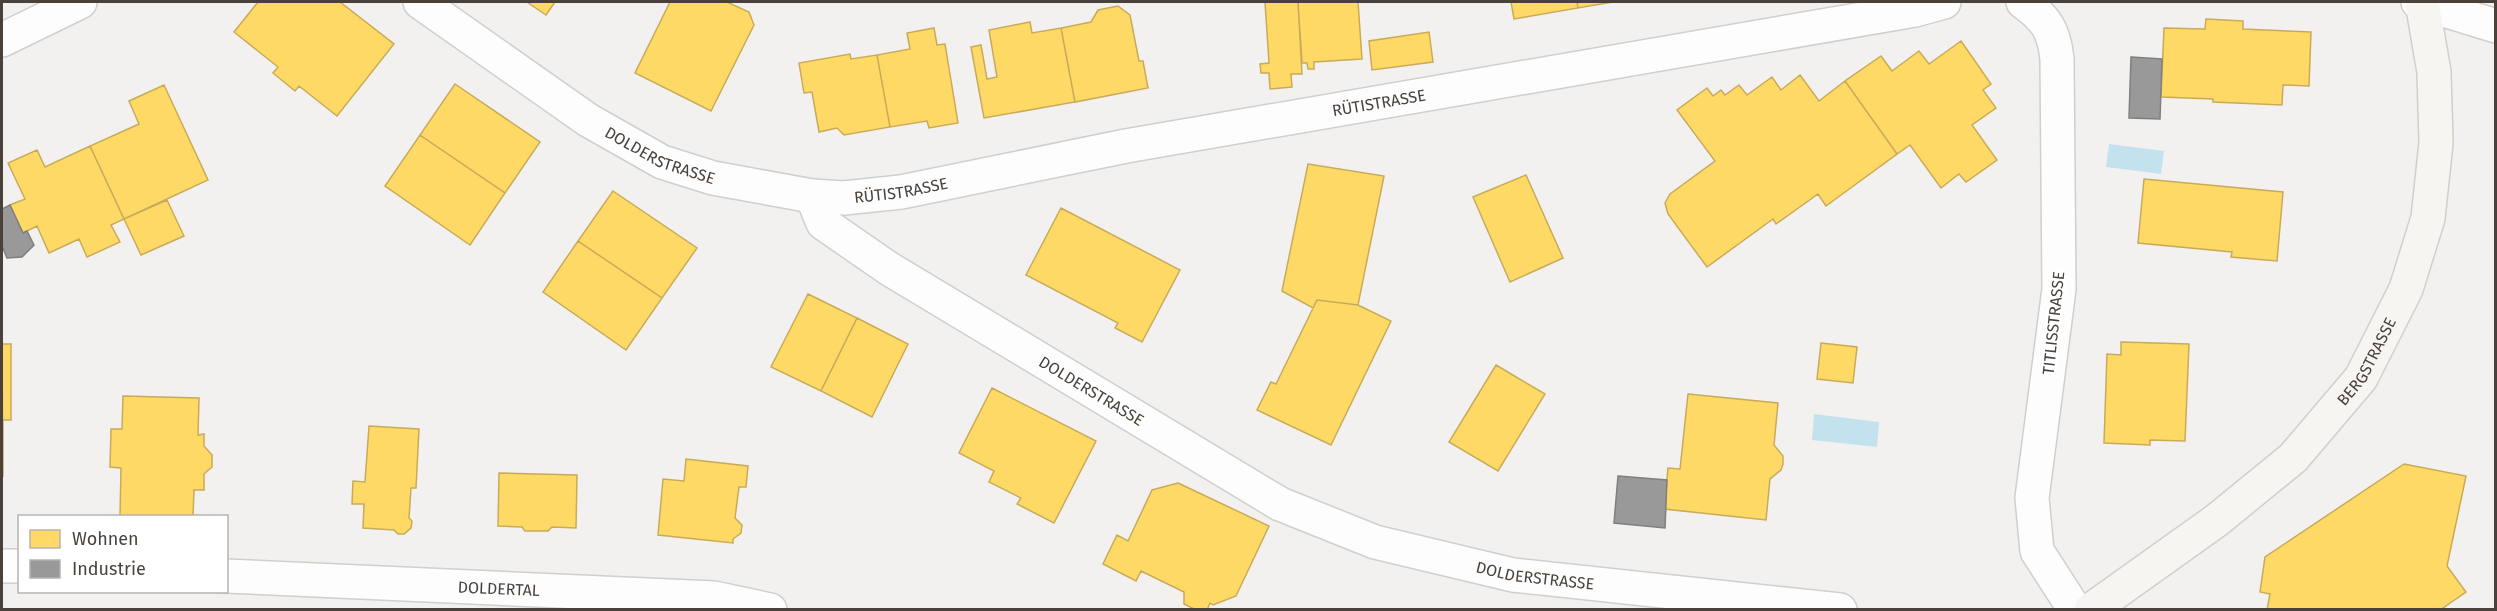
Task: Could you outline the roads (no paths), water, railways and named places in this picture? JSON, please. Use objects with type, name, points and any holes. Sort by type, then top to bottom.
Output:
[{"type":"main road","name":"BERGSTRASSE","points":[[2091,609],[2217,520],[2293,458],[2361,378],[2406,289],[2428,218],[2436,143],[2436,120],[2434,72],[2421,2]]},
{"type":"street","points":[[2,40],[80,2]]},
{"type":"street","name":"DOLDERSTRASSE","points":[[420,2],[588,120],[662,162],[713,178],[812,196],[823,223],[888,268],[1280,504],[1376,542],[1513,575],[1840,609]]},
{"type":"street","name":"RÜTISTRASSE","points":[[812,196],[844,198],[901,192],[1137,144],[1915,10],[1944,2]]},
{"type":"street","name":"TITLISSTRASSE","points":[[2023,2],[2044,18],[2056,48],[2057,58],[2059,289],[2032,498],[2037,551],[2075,609]]},
{"type":"street","points":[[2421,2],[2496,26]]},
{"type":"street","points":[[2,566],[18,566]]},
{"type":"street","name":"DOLDERTAL","points":[[228,576],[714,598],[770,609]]},
{"type":"water","points":[[2109,144],[2164,151],[2161,174],[2106,167]]},
{"type":"water","points":[[1814,414],[1879,422],[1877,447],[1812,440]]}]
